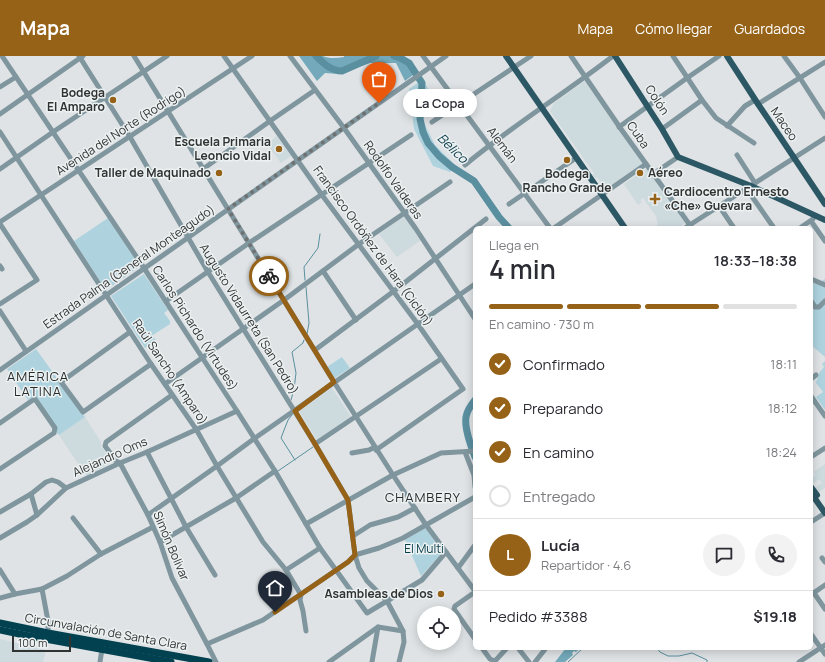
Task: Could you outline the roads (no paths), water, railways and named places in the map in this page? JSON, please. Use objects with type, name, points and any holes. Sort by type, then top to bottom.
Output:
[{"type":"highway","name":"Circunvalación de Santa Clara","points":[[0,623],[209,662]]},
{"type":"highway","name":"Circunvalación de Santa Clara","points":[[0,630],[171,662]]},
{"type":"main road","points":[[506,56],[515,66],[544,107],[624,226]]},
{"type":"main road","points":[[511,56],[515,66]]},
{"type":"main road","name":"Colón","points":[[614,56],[648,106],[678,157]]},
{"type":"main road","name":"Maceo","points":[[726,56],[825,204]]},
{"type":"main road","points":[[544,107],[576,158],[627,226]]},
{"type":"main road","points":[[678,157],[823,218]]},
{"type":"main road","points":[[813,490],[825,506]]},
{"type":"main road","points":[[813,496],[825,513]]},
{"type":"street","name":"Carlos Pichardo (Virtudes)","points":[[2,56],[203,358],[275,471],[320,548],[367,613],[387,601]]},
{"type":"street","points":[[134,56],[356,417],[426,525],[473,588]]},
{"type":"street","points":[[0,168],[167,56]]},
{"type":"street","name":"Francisco Ordóñez de Hara (Ciclón)","points":[[224,56],[234,68],[322,195],[417,323],[463,390],[376,448]]},
{"type":"street","name":"Avenida del Norte (Rodrigo)","points":[[0,223],[252,56]]},
{"type":"street","name":"Rodolfo Valderas","points":[[290,56],[369,163],[436,259],[473,316]]},
{"type":"street","name":"Alemán","points":[[423,56],[549,226]]},
{"type":"street","name":"Estrada Palma (General Monteagudo)","points":[[0,370],[446,56]]},
{"type":"street","points":[[432,122],[531,56]]},
{"type":"street","name":"Cuba","points":[[571,56],[691,226]]},
{"type":"street","points":[[465,165],[490,145],[614,56]]},
{"type":"street","points":[[674,56],[687,78],[716,118],[754,143]]},
{"type":"street","points":[[620,127],[719,56]]},
{"type":"street","points":[[784,56],[825,117]]},
{"type":"street","points":[[0,114],[81,57]]},
{"type":"street","name":"Augusto Vidaurreta (San Pedro)","points":[[81,57],[104,97],[130,137],[208,272],[295,411],[348,500],[355,555],[359,568],[367,581],[387,601],[403,631]]},
{"type":"street","points":[[727,126],[745,106],[756,102],[800,78],[825,62]]},
{"type":"street","points":[[0,87],[16,77]]},
{"type":"street","points":[[204,169],[315,90]]},
{"type":"street","points":[[662,129],[702,100]]},
{"type":"street","name":"Raúl Sancho (Amparo)","points":[[0,132],[151,364],[196,429],[263,542],[286,570],[300,594],[306,630]]},
{"type":"street","points":[[166,301],[249,243],[411,135]]},
{"type":"street","points":[[691,226],[719,206],[825,138]]},
{"type":"street","points":[[737,155],[750,186],[773,226]]},
{"type":"street","points":[[653,174],[678,157]]},
{"type":"street","points":[[509,204],[576,158]]},
{"type":"street","points":[[557,226],[646,164]]},
{"type":"street","points":[[165,384],[284,300],[359,244],[450,182]]},
{"type":"street","points":[[719,206],[733,226]]},
{"type":"street","points":[[803,226],[811,221],[823,218]]},
{"type":"street","points":[[477,226],[486,219]]},
{"type":"street","points":[[811,221],[825,241]]},
{"type":"street","points":[[0,223],[37,280],[0,304]]},
{"type":"street","points":[[315,350],[473,229]]},
{"type":"street","points":[[323,271],[356,320]]},
{"type":"street","points":[[813,280],[825,285]]},
{"type":"street","points":[[148,515],[254,438],[295,411],[417,323],[473,285]]},
{"type":"street","points":[[813,304],[815,307],[819,307],[825,301]]},
{"type":"street","points":[[0,312],[26,351]]},
{"type":"street","points":[[130,332],[61,382],[83,412],[151,364]]},
{"type":"street","points":[[315,444],[441,359]]},
{"type":"street","name":"Simón Bolivar","points":[[172,395],[106,442],[105,446],[116,461],[120,463],[148,515],[160,542],[172,578],[208,644],[216,662]]},
{"type":"street","points":[[813,399],[825,416]]},
{"type":"street","points":[[0,423],[32,400],[35,400],[55,428],[54,433],[0,469]]},
{"type":"street","name":"Alejandro Oms","points":[[0,538],[37,515],[66,488],[237,411]]},
{"type":"street","points":[[352,453],[376,448]]},
{"type":"street","points":[[813,456],[825,448]]},
{"type":"street","points":[[306,524],[393,475],[441,453],[473,451]]},
{"type":"street","points":[[147,452],[170,499],[215,576]]},
{"type":"street","points":[[466,452],[473,472]]},
{"type":"street","points":[[160,542],[236,498],[275,471]]},
{"type":"street","points":[[0,512],[31,494],[46,482],[52,480],[58,482],[66,488]]},
{"type":"street","points":[[31,494],[37,515]]},
{"type":"street","points":[[208,644],[263,620],[348,562],[355,555],[379,548],[403,538],[473,498]]},
{"type":"street","points":[[353,536],[370,525],[398,516],[415,508]]},
{"type":"street","points":[[813,521],[825,513]]},
{"type":"street","points":[[72,518],[101,554]]},
{"type":"street","points":[[0,598],[42,589],[67,576],[101,554],[153,527]]},
{"type":"street","points":[[286,570],[320,548]]},
{"type":"street","points":[[458,568],[473,548]]},
{"type":"street","points":[[387,601],[422,580],[446,552]]},
{"type":"street","points":[[0,570],[14,594]]},
{"type":"street","points":[[813,593],[825,585]]},
{"type":"street","points":[[42,589],[48,621],[48,633]]},
{"type":"street","points":[[473,592],[454,608],[473,636]]},
{"type":"street","points":[[813,595],[825,609]]},
{"type":"street","points":[[372,662],[378,627]]},
{"type":"street","points":[[329,662],[378,627],[403,631],[404,642],[399,662]]},
{"type":"street","points":[[813,636],[823,646],[825,654]]},
{"type":"street","points":[[799,662],[823,646]]},
{"type":"street","points":[[100,662],[102,649]]},
{"type":"street","points":[[483,650],[492,661],[495,661],[505,650]]},
{"type":"street","points":[[520,650],[529,662]]},
{"type":"street","points":[[535,662],[544,650]]},
{"type":"waterway","name":"Bélico","points":[[316,56],[324,64],[338,71],[342,71],[376,56]]},
{"type":"waterway","name":"Bélico","points":[[394,56],[409,63],[422,83],[420,119],[423,132],[428,143],[439,156],[452,167],[474,181],[499,217],[507,226]]},
{"type":"waterway","points":[[305,280],[304,267],[318,248],[320,234]]},
{"type":"waterway","points":[[306,287],[309,323],[307,334]]},
{"type":"waterway","points":[[291,400],[296,373],[292,352],[303,343],[304,340]]},
{"type":"waterway","name":"Bélico","points":[[473,403],[468,410],[466,421],[468,437],[473,451]]},
{"type":"waterway","points":[[292,415],[288,420],[281,438],[295,460]]},
{"type":"waterway","points":[[278,471],[313,447]]},
{"type":"waterway","name":"Bélico","points":[[568,662],[581,650]]},
{"type":"waterway","points":[[658,650],[668,656],[679,656],[692,653],[707,660],[707,662]]},
{"type":"place","name":"Bodega El Amparo","points":[[113,100]]},
{"type":"place","name":"La Copa","points":[[379,103]]},
{"type":"place","name":"Escuela Primaria Leoncio Vidal","points":[[279,149]]},
{"type":"place","name":"Bodega Rancho Grande","points":[[567,160]]},
{"type":"place","name":"Taller de Maquinado","points":[[219,173]]},
{"type":"place","name":"Aéreo","points":[[640,173]]},
{"type":"place","name":"Cardiocentro Ernesto «Che» Guevara","points":[[655,199]]},
{"type":"place","name":"Asambleas de Dios","points":[[441,594]]},
{"type":"district","name":"AMÉRICA LATINA","points":[[38,384]]},
{"type":"district","name":"CHAMBERY","points":[[423,497]]},
{"type":"park label","name":"El Multi","points":[[424,549]]}]
